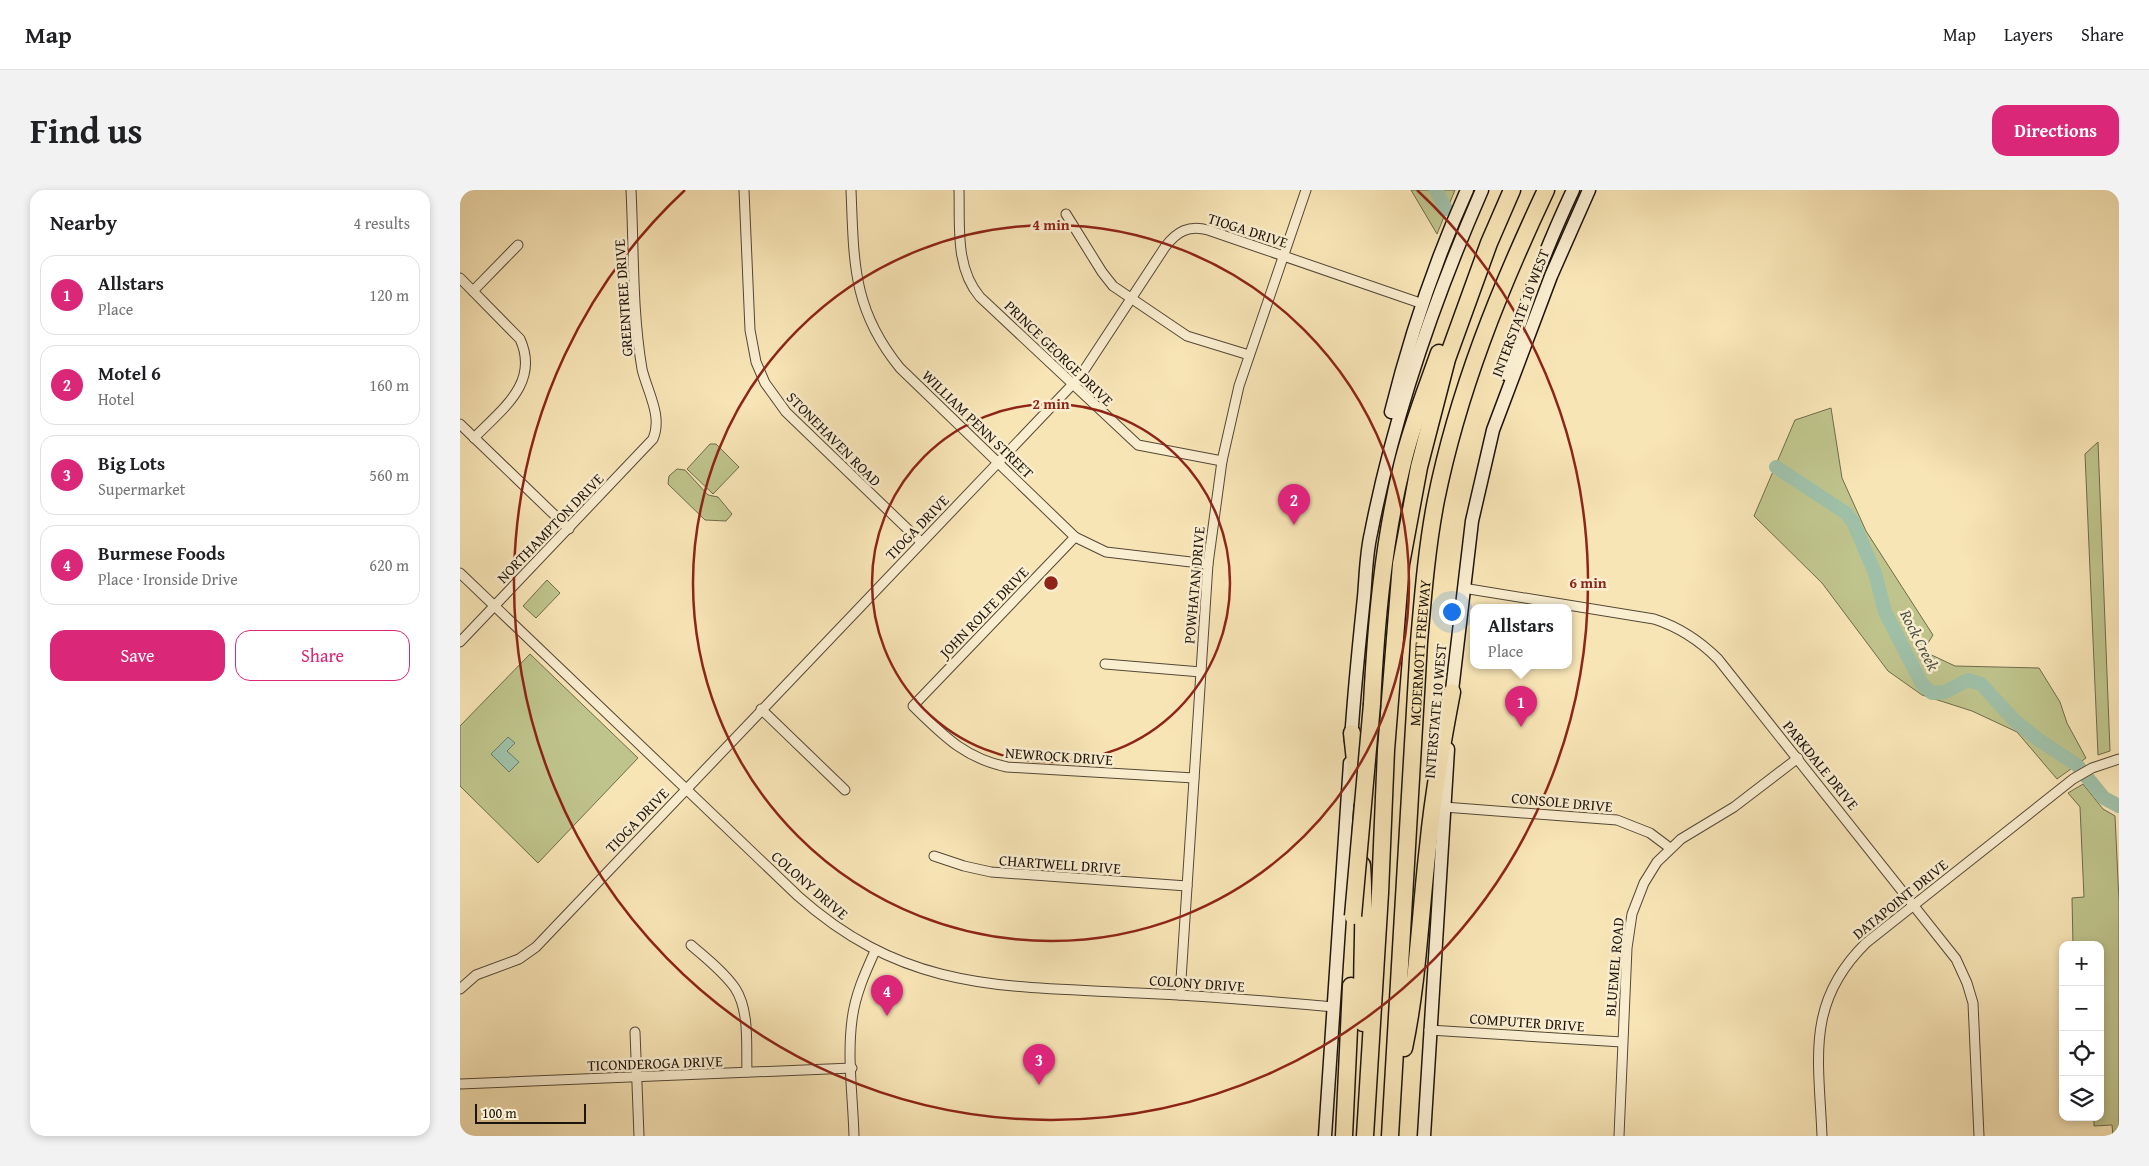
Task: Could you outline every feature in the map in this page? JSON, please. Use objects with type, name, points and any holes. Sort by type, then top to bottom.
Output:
[{"type":"highway","name":"MCDERMOTT FREEWAY","points":[[1365,1136],[1379,912],[1386,750],[1401,564],[1419,467],[1447,359],[1476,277],[1512,190]]},
{"type":"highway","name":"MCDERMOTT FREEWAY","points":[[1390,1136],[1419,642],[1424,583],[1436,500],[1471,367],[1505,277],[1546,190]]},
{"type":"highway","points":[[1344,1136],[1353,916],[1383,563],[1402,465],[1416,418],[1449,326],[1476,277]]},
{"type":"highway","points":[[1392,1104],[1416,985],[1428,848],[1438,771],[1452,692]]},
{"type":"highway","points":[[1352,733],[1357,778],[1364,890],[1361,991],[1367,1104]]},
{"type":"main road","points":[[1325,1136],[1356,673],[1374,496],[1388,425],[1402,369],[1436,266],[1467,190]]},
{"type":"main road","points":[[1370,533],[1401,407],[1450,266],[1482,190]]},
{"type":"main road","points":[[1493,430],[1516,334],[1526,302],[1549,241],[1573,190]]},
{"type":"main road","name":"INTERSTATE 10 WEST","points":[[1424,1136],[1429,1030],[1452,692],[1472,521],[1493,430],[1551,276],[1589,190]]},
{"type":"street","name":"GREENTREE DRIVE","points":[[631,190],[638,346],[643,374],[657,421],[656,432]]},
{"type":"street","name":"STONEHAVEN ROAD","points":[[744,190],[750,330],[756,362],[765,383],[786,412],[921,542]]},
{"type":"street","name":"WILLIAM PENN STREET","points":[[851,190],[855,270],[858,288],[870,323],[878,339],[900,368],[1075,537],[1106,552],[1208,564]]},
{"type":"street","name":"PRINCE GEORGE DRIVE","points":[[959,190],[963,267],[972,286],[980,297],[1138,445],[1222,462]]},
{"type":"street","name":"POWHATAN DRIVE","points":[[1180,995],[1208,564],[1222,462],[1239,386],[1306,190]]},
{"type":"street","points":[[1066,214],[1113,286],[1187,336],[1249,355]]},
{"type":"street","name":"TIOGA DRIVE","points":[[460,989],[476,975],[513,961],[536,946],[1079,378],[1167,244],[1177,234],[1187,228],[1204,229],[1423,304]]},
{"type":"street","points":[[473,290],[518,245]]},
{"type":"street","points":[[460,278],[520,339],[524,348],[526,362],[525,377],[516,394],[474,438]]},
{"type":"street","points":[[460,424],[569,529]]},
{"type":"street","name":"NORTHAMPTON DRIVE","points":[[460,642],[653,439],[656,432]]},
{"type":"street","name":"JOHN ROLFE DRIVE","points":[[913,706],[1075,537]]},
{"type":"street","name":"COLONY DRIVE","points":[[460,573],[815,911],[834,926],[875,951],[930,972],[983,984],[1180,995],[1334,1007]]},
{"type":"street","name":"PARKDALE DRIVE","points":[[1463,588],[1568,604]]},
{"type":"street","name":"PARKDALE DRIVE","points":[[1572,605],[1654,619],[1680,629],[1706,647],[1718,659],[1798,758],[1956,959],[1967,983],[1973,1003],[1979,1136]]},
{"type":"street","points":[[1105,664],[1201,672]]},
{"type":"street","name":"NEWROCK DRIVE","points":[[913,706],[960,750],[995,765],[1194,778]]},
{"type":"street","points":[[761,709],[845,790]]},
{"type":"street","name":"BLUEMEL ROAD","points":[[1619,1136],[1628,948],[1632,914],[1650,871],[1670,848],[1689,833],[1734,807],[1798,758]]},
{"type":"street","name":"DATAPOINT DRIVE","points":[[1822,1136],[1819,1035],[1827,998],[1838,976],[1852,957],[1866,943],[2073,779],[2092,768],[2119,759]]},
{"type":"street","name":"CONSOLE DRIVE","points":[[1444,807],[1617,820],[1650,833],[1670,848]]},
{"type":"street","name":"CHARTWELL DRIVE","points":[[934,856],[964,866],[991,872],[1187,886]]},
{"type":"street","points":[[691,944],[728,980],[740,997],[744,1013],[747,1072]]},
{"type":"street","points":[[854,1136],[850,1041],[852,1019],[861,981],[875,951]]},
{"type":"street","name":"COMPUTER DRIVE","points":[[1429,1030],[1622,1042]]},
{"type":"street","points":[[634,1032],[639,1136]]},
{"type":"street","name":"TICONDEROGA DRIVE","points":[[460,1084],[852,1068]]},
{"type":"shaded area","points":[[1411,190],[1455,190],[1437,234]]},
{"type":"shaded area","points":[[1831,408],[1842,478],[1866,531],[1933,635],[1923,651],[1955,666],[2039,668],[2060,702],[2067,723],[2086,758],[2057,779],[2017,732],[1972,711],[1922,695],[1888,671],[1822,583],[1754,516],[1795,420]]},
{"type":"shaded area","points":[[2098,442],[2110,751],[2098,755],[2085,454]]},
{"type":"shaded area","points":[[710,444],[716,444],[739,467],[713,494],[687,469]]},
{"type":"shaded area","points":[[677,469],[685,470],[708,495],[718,497],[732,514],[726,521],[705,520],[668,484],[669,476]]},
{"type":"shaded area","points":[[547,580],[560,593],[536,618],[523,606]]},
{"type":"shaded area","points":[[530,654],[638,758],[538,863],[460,786],[460,726]]},
{"type":"shaded area","points":[[508,737],[515,743],[507,751],[519,762],[509,772],[491,754]]},
{"type":"shaded area","points":[[2083,784],[2103,809],[2115,816],[2119,901],[2119,1136],[2113,1136],[2112,1125],[2094,1126],[2094,1121],[2104,1121],[2104,941],[2073,941],[2072,898],[2084,897],[2080,807],[2068,793]]},
{"type":"waterway","name":"Rock Creek","points":[[1436,190],[1446,209]]},
{"type":"waterway","name":"Rock Creek","points":[[1776,467],[1846,513],[1853,522],[1875,573],[1885,612],[1922,684],[1932,693],[1945,692],[1968,680],[1981,684],[2015,721],[2039,740],[2077,765],[2104,798],[2119,806]]},
{"type":"place","name":"Motel 6","points":[[1294,525]]},
{"type":"place","name":"Allstars","points":[[1521,727]]},
{"type":"place","name":"Burmese Foods","points":[[887,1016]]},
{"type":"place","name":"Big Lots","points":[[1039,1085]]}]
